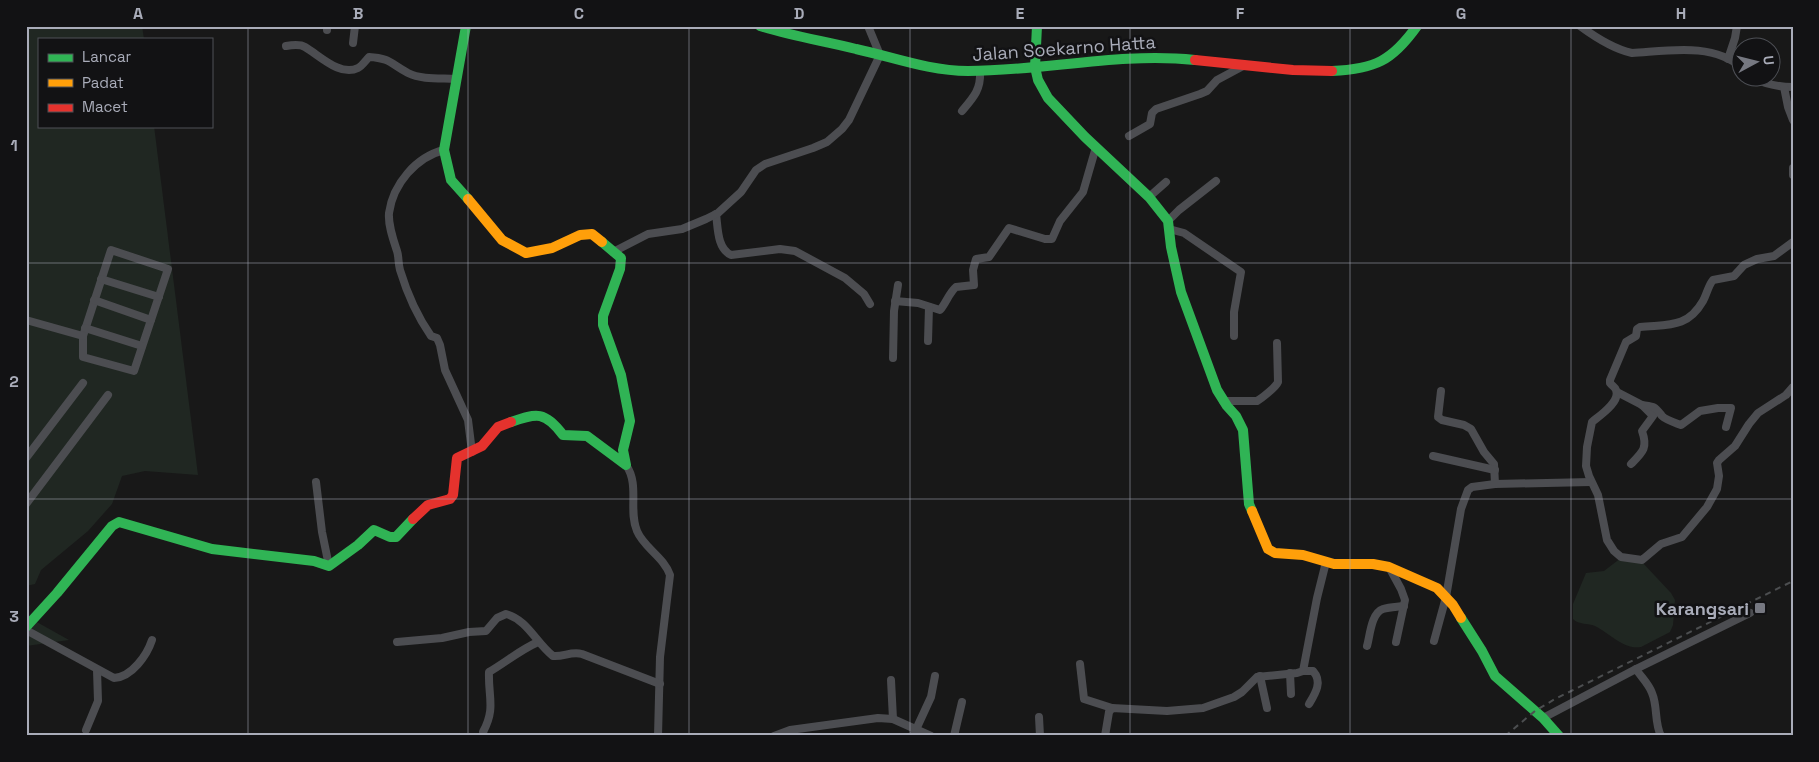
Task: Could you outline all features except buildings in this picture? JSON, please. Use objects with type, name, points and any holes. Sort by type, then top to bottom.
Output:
[{"type":"street","points":[[353,43],[356,26]]},
{"type":"street","points":[[466,26],[444,150],[451,180],[502,240],[526,253],[552,248],[580,235],[592,234],[621,258],[621,264],[603,316],[603,325],[621,376],[630,420],[623,450],[626,465],[633,482],[636,528],[639,536],[664,564],[670,575],[662,636],[658,736]]},
{"type":"street","name":"Jalan Soekarno Hatta","points":[[760,26],[781,33],[936,68],[980,72],[1094,61],[1164,58],[1306,71],[1339,71],[1385,61],[1397,52],[1418,26]]},
{"type":"street","points":[[613,252],[648,234],[682,229],[716,214],[741,192],[756,170],[765,164],[827,142],[842,129],[852,114],[880,55],[868,26]]},
{"type":"street","points":[[1037,26],[1035,67],[1038,80],[1048,98],[1149,197],[1168,225],[1170,247],[1180,292],[1217,390],[1236,416],[1243,430],[1248,504],[1266,546],[1275,553],[1303,555],[1326,562],[1373,564],[1389,567],[1437,588],[1446,597],[1477,644],[1495,676],[1543,718],[1558,736]]},
{"type":"street","points":[[1580,26],[1624,52],[1688,50],[1711,53],[1732,62]]},
{"type":"street","points":[[1728,59],[1737,26]]},
{"type":"street","points":[[286,46],[304,46],[322,59],[340,68],[349,70],[359,68],[369,57],[383,58],[408,73],[419,76],[456,79]]},
{"type":"street","points":[[1129,136],[1150,124],[1152,113],[1156,109],[1207,91],[1217,80],[1245,65]]},
{"type":"street","points":[[962,111],[975,96],[979,88],[980,72]]},
{"type":"street","points":[[1789,87],[1788,107],[1793,120]]},
{"type":"street","points":[[895,301],[918,303],[940,310],[956,287],[973,285],[973,270],[976,259],[989,257],[1009,228],[1045,239],[1052,238],[1060,221],[1083,192],[1096,147]]},
{"type":"street","points":[[444,150],[421,159],[407,174],[393,194],[389,215],[390,228],[398,253],[402,277],[418,315],[431,336],[437,338],[445,370],[468,420],[472,452]]},
{"type":"street","points":[[1793,168],[1793,175]]},
{"type":"street","points":[[1168,225],[1179,210],[1216,181]]},
{"type":"street","points":[[1149,197],[1166,182]]},
{"type":"street","points":[[716,214],[722,247],[731,256],[780,249],[795,251],[845,278],[864,294],[870,304]]},
{"type":"street","points":[[1168,225],[1184,232],[1241,272],[1234,312],[1234,336]]},
{"type":"street","points":[[1631,464],[1644,450],[1645,439],[1642,431],[1653,416],[1642,405],[1617,392],[1610,384],[1626,342],[1636,336],[1638,328],[1680,324],[1703,302],[1713,280],[1734,276],[1744,265],[1757,259],[1774,256],[1793,242]]},
{"type":"street","points":[[111,250],[168,269],[134,372],[83,357],[84,332],[101,279],[111,250]]},
{"type":"street","points":[[101,279],[159,297]]},
{"type":"street","points":[[893,358],[895,301],[898,285]]},
{"type":"street","points":[[94,300],[151,320]]},
{"type":"street","points":[[928,341],[929,307]]},
{"type":"street","points":[[26,320],[142,346]]},
{"type":"street","points":[[1224,401],[1257,401],[1268,391],[1276,387],[1278,382],[1277,343]]},
{"type":"street","points":[[26,458],[83,382]]},
{"type":"street","points":[[1617,392],[1606,412],[1594,420],[1591,426],[1586,458],[1587,471],[1598,495],[1607,540],[1614,551],[1621,557],[1642,560],[1656,547],[1682,537],[1707,507],[1717,489],[1719,476],[1717,463],[1719,460],[1735,446],[1754,417],[1769,404],[1786,395],[1793,387]]},
{"type":"street","points":[[1441,391],[1438,417],[1471,429],[1484,452],[1492,460],[1495,470],[1495,484]]},
{"type":"street","points":[[26,504],[108,395]]},
{"type":"street","points":[[1642,405],[1655,406],[1664,418],[1681,425],[1700,411],[1731,408],[1726,427]]},
{"type":"street","points":[[329,566],[358,545],[374,530],[390,537],[396,537],[422,508],[450,499],[456,490],[455,463],[457,458],[472,452],[488,441],[497,427],[501,425],[532,416],[544,416],[555,424],[563,435],[587,436],[626,465]]},
{"type":"street","points":[[1433,456],[1495,470]]},
{"type":"street","points":[[316,482],[322,532],[329,566]]},
{"type":"street","points":[[1434,641],[1446,597],[1466,492],[1472,487],[1495,484],[1591,482]]},
{"type":"street","points":[[152,640],[144,657],[121,677],[109,677],[26,628],[112,526],[118,522],[212,549],[314,561],[329,566]]},
{"type":"street","points":[[1303,671],[1316,598],[1326,562]]},
{"type":"street","points":[[1389,567],[1403,593],[1404,606],[1396,642]]},
{"type":"street","points":[[1367,646],[1374,618],[1378,612],[1381,609],[1404,606]]},
{"type":"street","points":[[1543,718],[1636,669],[1750,613]]},
{"type":"street","points":[[398,642],[486,631],[496,618],[506,614],[513,616],[530,630],[538,642],[553,656],[571,653],[582,654],[660,684]]},
{"type":"street","points":[[484,736],[483,732],[490,720],[492,702],[488,684],[489,672],[507,661],[521,649],[538,642]]},
{"type":"street","points":[[1080,664],[1084,699],[1112,708],[1167,711],[1203,708],[1234,697],[1260,676],[1308,670],[1316,674],[1318,680],[1316,694],[1309,704]]},
{"type":"street","points":[[1636,669],[1652,692],[1656,707],[1656,722],[1661,736]]},
{"type":"street","points":[[86,730],[98,701],[97,670]]},
{"type":"street","points":[[1290,673],[1291,694]]},
{"type":"street","points":[[915,732],[931,697],[934,676]]},
{"type":"street","points":[[1260,676],[1267,708]]},
{"type":"street","points":[[891,680],[892,719]]},
{"type":"street","points":[[954,736],[962,702]]},
{"type":"street","points":[[1105,736],[1109,712],[1112,708]]},
{"type":"street","points":[[1039,717],[1040,736]]},
{"type":"street","points":[[774,736],[790,730],[850,720],[878,718],[892,719],[915,732],[931,736]]},
{"type":"shaded area","points":[[26,26],[142,26],[144,38],[38,38],[38,128],[154,128],[198,475],[145,471],[122,476],[112,504],[88,531],[41,570],[35,584],[26,586]]},
{"type":"shaded area","points":[[1621,558],[1641,561],[1671,593],[1675,600],[1673,625],[1670,632],[1641,647],[1623,644],[1595,626],[1573,619],[1573,604],[1586,573],[1604,571]]},
{"type":"shaded area","points":[[26,616],[69,640],[26,646]]},
{"type":"railway","points":[[1505,736],[1535,711],[1555,699],[1793,581]]},
{"type":"traffic: fast","points":[[466,26],[444,150],[451,180],[468,199]]},
{"type":"traffic: fast","points":[[760,26],[939,69],[996,70],[1138,58],[1195,60]]},
{"type":"traffic: fast","points":[[1037,26],[1035,67],[1038,80],[1048,98],[1085,137],[1149,197],[1168,221],[1171,247],[1181,292],[1217,390],[1236,416],[1243,430],[1249,504],[1252,511]]},
{"type":"traffic: fast","points":[[1332,71],[1360,68],[1381,61],[1399,48],[1417,26]]},
{"type":"traffic: fast","points":[[511,422],[540,416],[551,422],[563,435],[587,436],[626,465],[623,450],[630,421],[621,375],[603,325],[603,316],[620,269],[621,258],[602,242]]},
{"type":"traffic: fast","points":[[26,627],[57,593],[112,526],[119,522],[212,549],[314,561],[329,566],[358,545],[374,530],[390,537],[396,537],[413,519]]},
{"type":"traffic: fast","points":[[1461,618],[1495,676],[1543,718],[1559,736]]},
{"type":"traffic: slow","points":[[468,199],[502,240],[526,253],[552,248],[580,235],[592,234],[602,242]]},
{"type":"traffic: slow","points":[[1252,511],[1268,549],[1275,553],[1303,555],[1334,564],[1373,564],[1389,567],[1437,588],[1453,605],[1461,618]]},
{"type":"traffic: jam","points":[[1195,60],[1293,70],[1332,71]]},
{"type":"traffic: jam","points":[[413,519],[428,505],[450,499],[453,495],[457,458],[482,446],[498,427],[511,422]]},
{"type":"place","name":"Karangsari","points":[[1760,608]]}]
